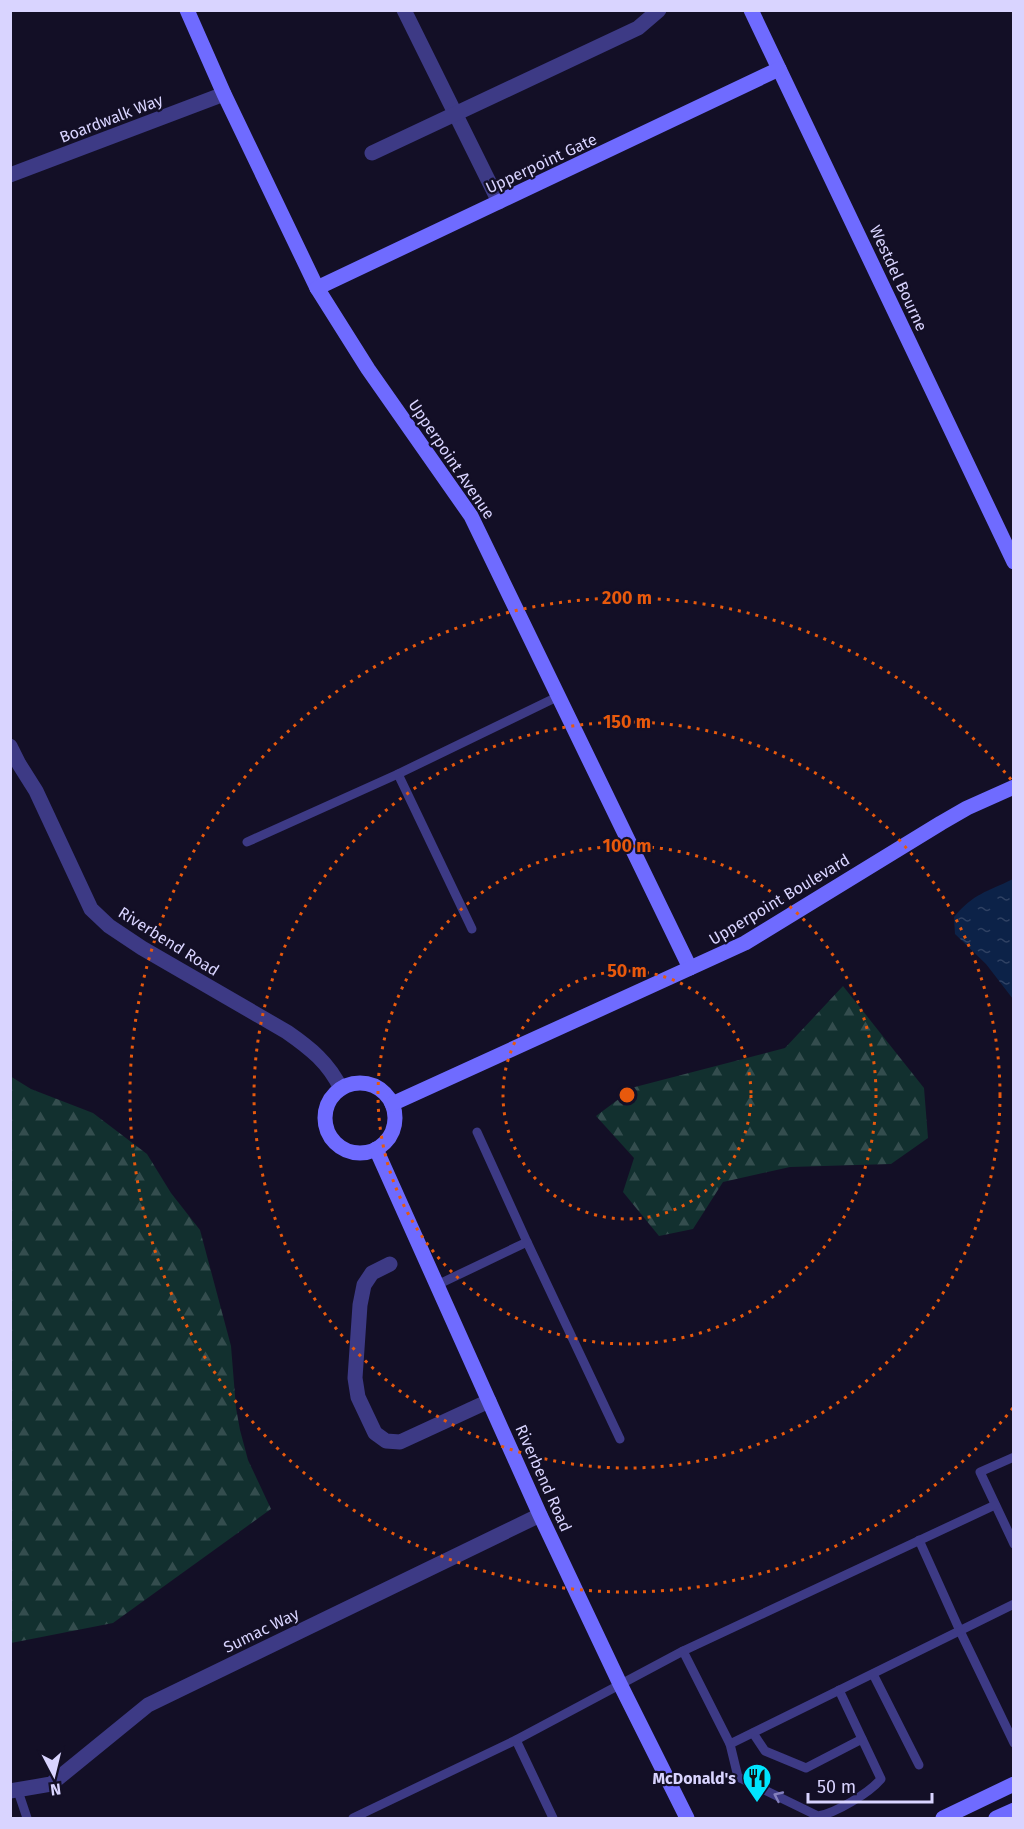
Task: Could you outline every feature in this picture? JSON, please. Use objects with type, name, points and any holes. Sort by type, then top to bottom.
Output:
[{"type":"street","name":"Upperpoint Avenue","points":[[187,10],[224,94],[317,288],[368,369],[471,516],[690,968]]},
{"type":"street","points":[[404,10],[499,202]]},
{"type":"street","points":[[372,153],[638,28],[659,10]]},
{"type":"street","name":"Westdel Bourne","points":[[751,10],[1014,561]]},
{"type":"street","name":"Upperpoint Gate","points":[[317,288],[779,69]]},
{"type":"street","name":"Boardwalk Way","points":[[10,175],[224,94]]},
{"type":"street","name":"Riverbend Road","points":[[10,746],[15,766],[36,791],[91,909],[109,926],[142,948],[287,1032],[318,1054],[330,1068],[341,1089]]},
{"type":"street","name":"Upperpoint Boulevard","points":[[392,1104],[721,956],[949,818],[1014,787]]},
{"type":"street","points":[[352,1084],[371,1085],[380,1089],[392,1104],[395,1123],[392,1132],[387,1140],[376,1149],[352,1153],[343,1149],[332,1139],[325,1124],[326,1109],[330,1100],[341,1089],[352,1084]]},
{"type":"street","name":"Riverbend Road","points":[[376,1149],[540,1515],[687,1818]]},
{"type":"street","points":[[390,1264],[372,1273],[364,1285],[360,1305],[355,1378],[358,1396],[375,1433],[386,1441],[400,1442],[489,1401]]},
{"type":"street","name":"Sumac Way","points":[[14,1791],[51,1784],[148,1705],[540,1515]]},
{"type":"street","points":[[944,1818],[1014,1784]]},
{"type":"street","points":[[996,1818],[1014,1810]]},
{"type":"lane","points":[[247,842],[398,774],[559,696]]},
{"type":"lane","points":[[398,774],[472,929]]},
{"type":"lane","points":[[477,1132],[620,1439]]},
{"type":"lane","points":[[437,1285],[527,1242]]},
{"type":"lane","points":[[1014,1457],[980,1472],[1014,1544]]},
{"type":"lane","points":[[353,1818],[516,1740],[683,1651],[995,1505]]},
{"type":"lane","points":[[919,1540],[1014,1743]]},
{"type":"lane","points":[[730,1744],[1014,1604]]},
{"type":"lane","points":[[683,1651],[730,1744],[738,1777],[818,1815],[828,1814],[874,1787],[881,1779],[839,1690]]},
{"type":"lane","points":[[873,1674],[919,1765]]},
{"type":"lane","points":[[753,1733],[765,1751],[806,1768],[862,1739]]},
{"type":"lane","points":[[516,1740],[553,1818]]},
{"type":"lane","points":[[14,1791],[27,1818]]},
{"type":"green space","points":[[843,986],[924,1088],[928,1138],[891,1164],[790,1167],[723,1182],[693,1229],[659,1236],[623,1192],[634,1158],[596,1116],[635,1087],[785,1048]]},
{"type":"green space","points":[[10,1076],[31,1089],[93,1113],[147,1154],[171,1193],[200,1230],[231,1346],[240,1430],[248,1460],[271,1509],[113,1623],[11,1643]]},
{"type":"water","points":[[1013,879],[1013,999],[986,964],[955,934],[954,917],[975,898]]},
{"type":"place","name":"McDonald's","points":[[757,1804]]}]
